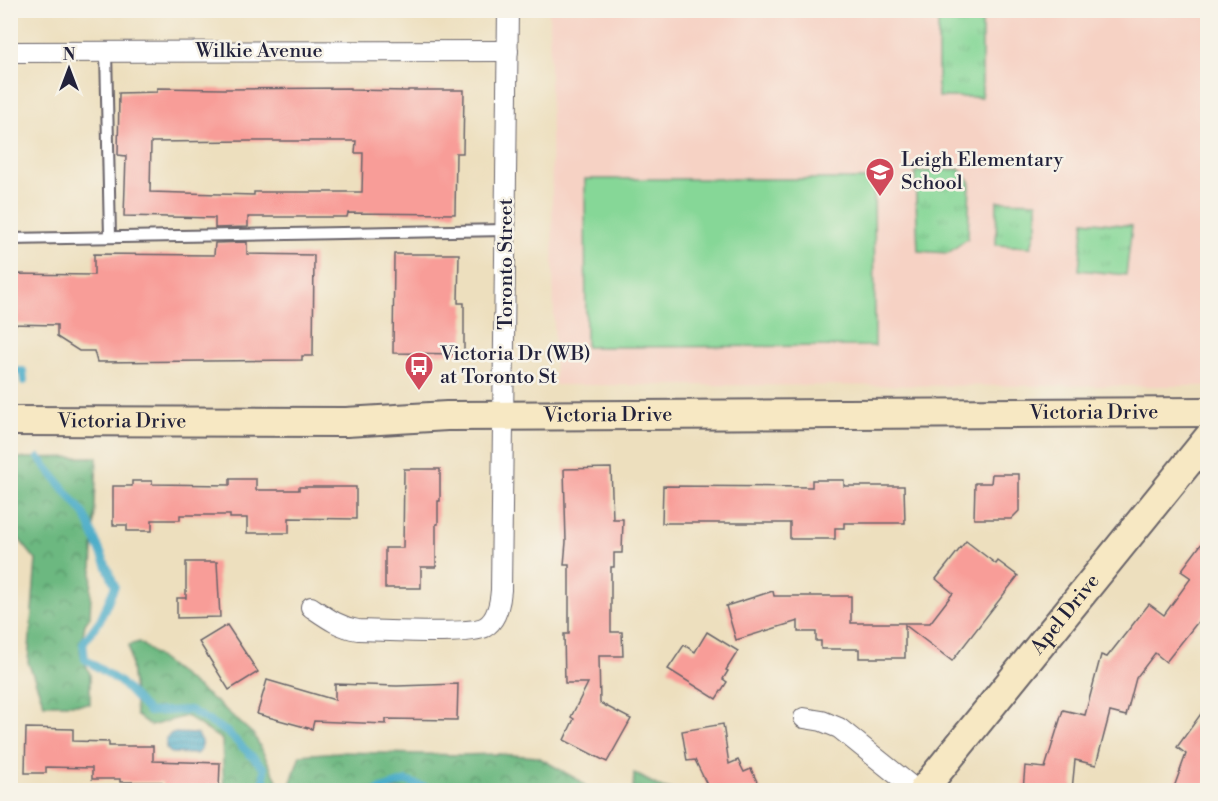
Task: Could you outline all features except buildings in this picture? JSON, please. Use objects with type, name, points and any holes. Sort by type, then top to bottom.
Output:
[{"type":"main road","name":"Victoria Drive","points":[[10,421],[346,422],[504,415],[1208,412]]},
{"type":"main road","name":"Apel Drive","points":[[924,790],[1208,438]]},
{"type":"street","name":"Toronto Street","points":[[311,607],[332,623],[358,630],[455,631],[479,629],[490,623],[496,615],[501,597],[508,10]]},
{"type":"street","name":"Wilkie Avenue","points":[[10,52],[508,51]]},
{"type":"street","points":[[804,718],[822,721],[839,728],[916,790]]},
{"type":"lane","points":[[106,51],[110,237]]},
{"type":"lane","points":[[10,239],[506,230]]},
{"type":"shaded area","name":"Leigh Elementary School","points":[[549,11],[1207,11],[1207,386],[555,385]]},
{"type":"green space","points":[[938,14],[982,14],[982,97],[938,97]]},
{"type":"green space","points":[[959,169],[970,181],[968,238],[948,253],[918,251],[915,172]]},
{"type":"green space","points":[[585,179],[874,179],[875,346],[586,347]]},
{"type":"green space","points":[[997,201],[1037,202],[1037,225],[1031,247],[996,245]]},
{"type":"green space","points":[[1084,221],[1132,226],[1126,275],[1079,270]]},
{"type":"green space","points":[[97,457],[90,617],[85,624],[80,652],[90,674],[90,704],[44,704],[28,662],[36,560],[11,529],[11,458]]},
{"type":"green space","points":[[139,642],[220,705],[254,735],[282,790],[224,790],[222,740],[186,716],[151,726],[136,715],[129,645]]},
{"type":"green space","points":[[339,752],[499,754],[538,757],[580,781],[590,790],[284,790],[289,788],[300,755]]},
{"type":"green space","points":[[634,773],[658,786],[673,790],[633,790]]},
{"type":"water","points":[[172,733],[197,734],[201,740],[201,750],[196,754],[171,753],[166,748],[166,738]]},
{"type":"waterway","points":[[10,371],[23,371],[24,381]]},
{"type":"waterway","points":[[39,458],[85,515],[115,586],[100,620],[83,643],[85,659],[120,682],[149,712],[190,710],[227,732],[264,768],[264,790]]},
{"type":"waterway","points":[[378,790],[406,781],[433,790]]},
{"type":"place","name":"Leigh Elementary School","points":[[880,198]]},
{"type":"place","name":"Victoria Dr (WB) at Toronto St","points":[[419,392]]}]
